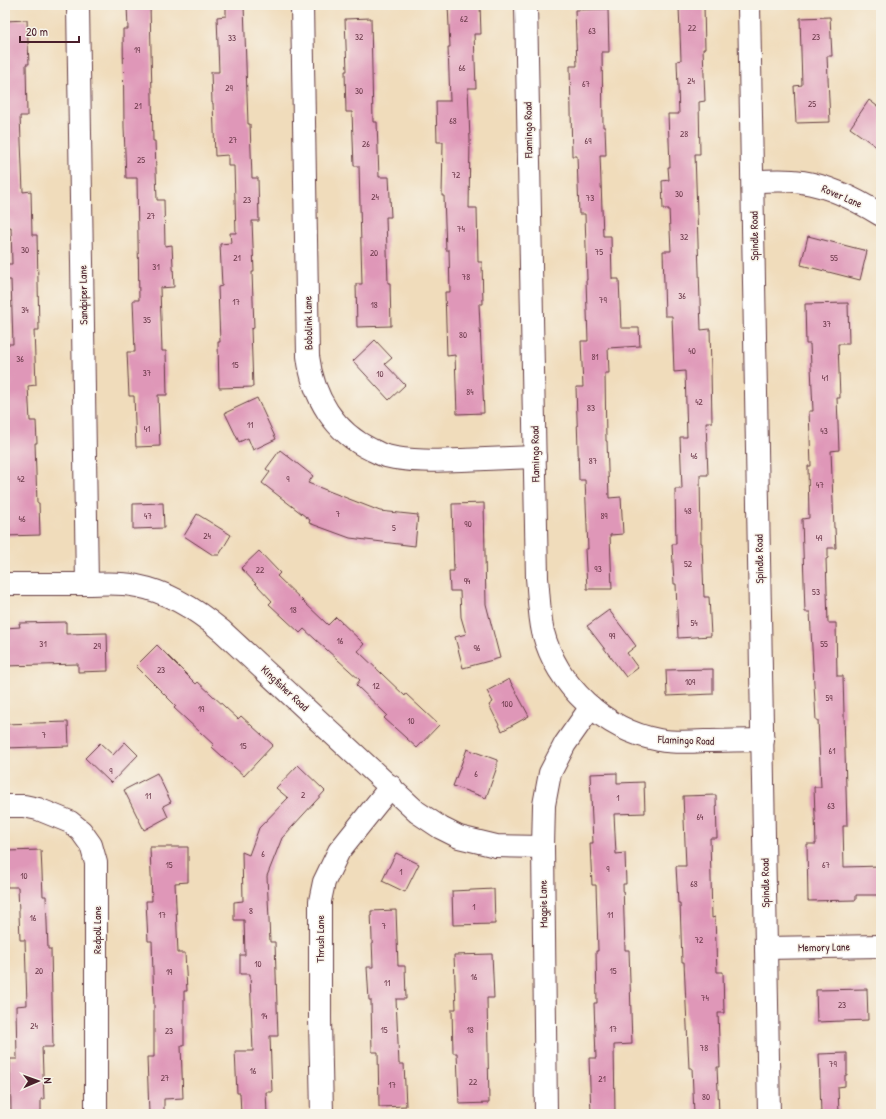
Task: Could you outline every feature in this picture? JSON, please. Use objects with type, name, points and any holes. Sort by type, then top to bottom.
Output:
[{"type":"street","name":"Sandpiper Lane","points":[[78,5],[87,584]]},
{"type":"street","name":"Bobolink Lane","points":[[302,5],[308,356],[311,374],[320,399],[332,418],[346,433],[361,445],[385,456],[418,461],[535,457]]},
{"type":"street","name":"Flamingo Road","points":[[526,5],[537,578],[544,632],[551,652],[562,675],[591,707],[605,718],[622,728],[660,740],[684,742],[763,740]]},
{"type":"street","name":"Spindle Road","points":[[749,5],[769,1114]]},
{"type":"street","name":"Rover Lane","points":[[753,181],[802,182],[828,188],[865,205],[881,215]]},
{"type":"street","name":"Kingfisher Road","points":[[5,584],[110,583],[137,586],[172,597],[200,612],[222,631],[391,786],[417,812],[441,828],[459,837],[496,846],[542,847]]},
{"type":"street","name":"Magpie Lane","points":[[546,1114],[542,847],[544,805],[550,773],[565,744],[591,707]]},
{"type":"street","name":"Thrush Lane","points":[[322,1114],[320,902],[324,882],[339,851],[391,786]]},
{"type":"street","name":"Redpoll Lane","points":[[5,806],[24,806],[38,809],[70,822],[81,832],[91,846],[96,863],[96,1114]]},
{"type":"street","name":"Memory Lane","points":[[766,948],[881,946]]},
{"type":"building","points":[[127,5],[150,5],[153,141],[155,141],[157,200],[164,200],[165,246],[172,245],[174,287],[160,288],[162,351],[166,351],[167,395],[158,395],[160,446],[136,447],[134,396],[129,396],[127,352],[135,352],[133,300],[139,300],[137,178],[126,178],[123,29],[128,29]]},
{"type":"building","points":[[226,5],[244,5],[248,124],[250,124],[252,178],[258,178],[259,221],[252,221],[254,272],[252,272],[254,328],[251,329],[253,387],[219,388],[218,342],[220,342],[218,287],[222,286],[220,244],[231,243],[230,233],[236,233],[234,166],[228,166],[228,155],[215,156],[212,103],[211,72],[219,72],[217,17],[226,16]]},
{"type":"building","points":[[448,5],[480,5],[481,34],[474,34],[476,88],[468,88],[470,140],[469,208],[477,208],[478,262],[482,262],[483,304],[479,304],[484,413],[457,414],[455,355],[447,356],[445,292],[450,292],[449,250],[446,250],[444,196],[442,196],[443,142],[437,142],[436,101],[450,101]]},
{"type":"building","points":[[704,6],[705,49],[703,49],[705,101],[699,102],[700,154],[695,154],[701,330],[710,329],[712,422],[706,422],[708,475],[700,475],[701,543],[704,597],[709,597],[711,636],[678,638],[676,584],[674,584],[672,544],[676,544],[675,489],[682,489],[680,437],[687,437],[685,371],[674,372],[672,316],[665,316],[663,251],[671,251],[669,209],[663,209],[662,181],[669,180],[668,114],[679,114],[677,61],[681,60],[679,7]]},
{"type":"building","points":[[608,9],[609,52],[602,52],[603,127],[605,127],[606,155],[600,155],[603,236],[611,236],[612,279],[619,279],[621,328],[639,328],[640,346],[608,348],[609,373],[605,373],[609,498],[621,497],[623,534],[610,535],[612,589],[587,589],[585,549],[588,549],[585,480],[579,480],[576,387],[583,387],[581,341],[588,341],[585,214],[579,214],[577,156],[572,156],[570,66],[577,66],[575,10]]},
{"type":"building","points":[[830,17],[832,56],[827,56],[830,122],[796,123],[794,86],[802,85],[800,18]]},
{"type":"building","points":[[371,18],[373,122],[377,122],[379,177],[389,177],[391,217],[386,217],[391,326],[357,327],[356,284],[362,284],[359,166],[354,166],[352,112],[346,112],[345,71],[347,71],[345,19]]},
{"type":"building","points":[[27,20],[29,64],[26,64],[27,116],[20,116],[23,192],[31,191],[32,235],[37,235],[39,330],[34,330],[36,385],[28,386],[30,421],[36,421],[37,443],[35,443],[37,503],[39,503],[40,535],[5,536],[5,344],[13,344],[11,280],[5,280],[5,264],[12,264],[11,227],[6,228],[5,21]]},
{"type":"building","points":[[869,100],[881,109],[881,150],[850,128]]},
{"type":"building","points":[[808,236],[867,251],[860,280],[801,265]]},
{"type":"building","points":[[848,303],[849,344],[838,344],[840,398],[837,398],[839,450],[831,451],[836,548],[828,548],[828,558],[826,559],[828,623],[836,623],[837,676],[843,676],[847,826],[843,826],[844,867],[881,866],[881,895],[856,895],[856,900],[808,901],[807,844],[816,844],[814,787],[821,787],[818,720],[816,720],[810,612],[805,612],[802,519],[809,518],[808,466],[811,466],[809,411],[813,411],[810,344],[806,344],[805,304]]},
{"type":"building","points":[[375,340],[392,358],[385,364],[405,385],[389,400],[353,361]]},
{"type":"building","points":[[257,398],[276,439],[253,450],[248,438],[239,442],[225,413]]},
{"type":"building","points":[[280,450],[313,476],[308,483],[380,511],[418,515],[415,546],[350,538],[309,523],[310,520],[262,483],[270,472],[266,469]]},
{"type":"building","points":[[163,503],[164,528],[133,529],[133,504]]},
{"type":"building","points":[[484,503],[486,604],[500,658],[463,668],[455,637],[466,634],[461,617],[460,591],[450,591],[449,571],[454,571],[452,504]]},
{"type":"building","points":[[197,514],[231,535],[219,555],[213,555],[184,536]]},
{"type":"building","points":[[259,551],[280,573],[277,576],[328,625],[336,617],[364,644],[358,651],[405,696],[406,694],[439,725],[417,748],[384,718],[387,715],[356,685],[360,680],[304,629],[300,633],[269,604],[272,601],[241,568]]},
{"type":"building","points":[[609,610],[636,646],[627,653],[638,668],[626,677],[587,626]]},
{"type":"building","points":[[66,622],[66,634],[107,633],[108,671],[78,672],[78,664],[5,666],[5,628],[20,627],[19,623]]},
{"type":"building","points":[[157,645],[196,684],[198,682],[238,719],[241,716],[273,745],[244,776],[212,747],[214,745],[174,708],[176,706],[136,666]]},
{"type":"building","points":[[713,669],[713,694],[667,696],[666,670]]},
{"type":"building","points":[[509,679],[529,716],[502,731],[489,705],[493,702],[487,691]]},
{"type":"building","points":[[68,722],[69,746],[5,748],[5,724]]},
{"type":"building","points":[[125,742],[138,755],[111,783],[85,758],[100,743],[113,755]]},
{"type":"building","points":[[467,749],[497,760],[497,767],[486,798],[453,786]]},
{"type":"building","points":[[298,765],[325,791],[282,838],[267,876],[270,942],[275,942],[278,1036],[270,1036],[272,1092],[266,1092],[267,1114],[241,1114],[240,1093],[237,1093],[235,1051],[253,1051],[250,974],[240,974],[240,955],[245,955],[244,920],[234,920],[234,902],[243,901],[242,852],[249,855],[259,828],[288,798],[276,788]]},
{"type":"building","points":[[157,773],[171,802],[163,806],[168,817],[144,830],[124,790]]},
{"type":"building","points":[[617,773],[617,783],[644,782],[645,813],[614,814],[616,854],[625,853],[626,884],[623,884],[625,950],[629,950],[632,1044],[614,1045],[615,1114],[591,1114],[589,1058],[596,1058],[594,1003],[597,1003],[596,951],[598,951],[596,885],[592,885],[590,843],[593,843],[590,774]]},
{"type":"building","points":[[716,795],[717,838],[710,838],[712,918],[715,917],[717,972],[723,972],[724,1013],[718,1013],[720,1067],[717,1067],[719,1114],[694,1114],[692,1068],[689,1068],[684,962],[682,962],[680,903],[678,903],[676,866],[686,866],[683,796]]},
{"type":"building","points":[[150,847],[188,847],[188,882],[175,883],[178,953],[185,953],[187,991],[184,991],[184,1046],[181,1046],[183,1098],[164,1099],[164,1114],[149,1114],[147,1057],[154,1057],[152,941],[148,941],[146,901],[152,901]]},
{"type":"building","points":[[41,850],[43,896],[46,896],[48,949],[51,949],[53,1047],[42,1047],[44,1099],[41,1099],[41,1114],[11,1114],[10,1059],[17,1059],[16,1006],[27,1005],[25,940],[20,940],[18,887],[7,887],[7,851]]},
{"type":"building","points":[[396,853],[419,864],[405,892],[382,881]]},
{"type":"building","points":[[494,889],[495,924],[453,925],[452,891]]},
{"type":"building","points":[[396,910],[398,966],[405,966],[406,999],[396,999],[399,1064],[404,1064],[406,1106],[379,1107],[378,1052],[372,1052],[371,1000],[369,1000],[367,967],[373,967],[371,911]]},
{"type":"building","points":[[492,954],[494,998],[487,998],[489,1103],[459,1104],[457,1053],[453,1053],[452,1009],[456,1009],[454,955]]},
{"type":"building","points":[[867,989],[868,1020],[817,1022],[816,990]]},
{"type":"building","points":[[847,1053],[847,1075],[845,1075],[845,1086],[838,1087],[839,1114],[821,1114],[819,1054]]}]
